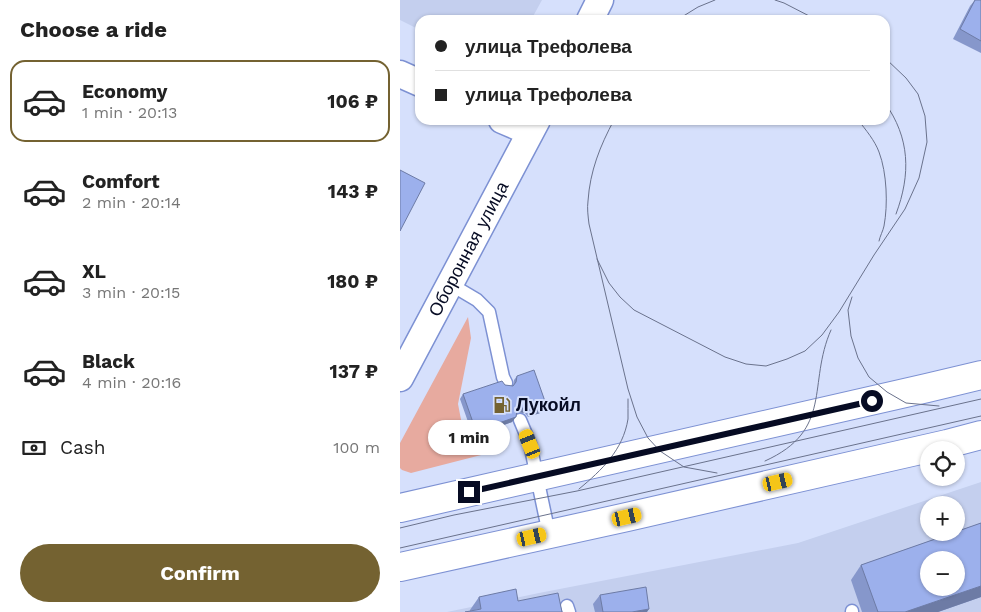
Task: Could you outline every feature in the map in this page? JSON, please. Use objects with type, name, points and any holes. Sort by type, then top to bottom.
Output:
[{"type":"street","points":[[592,15],[600,0]]},
{"type":"street","points":[[400,74],[415,81]]},
{"type":"street","name":"Оборонная улица","points":[[400,378],[534,126]]},
{"type":"street","points":[[400,508],[981,375]]},
{"type":"street","points":[[400,566],[549,534],[981,435]]},
{"type":"lane","points":[[450,284],[477,300],[489,312],[503,377],[506,383]]},
{"type":"lane","points":[[520,420],[530,444],[549,534]]},
{"type":"shaded area","points":[[400,0],[542,0],[534,15],[415,15],[415,28],[400,20]]},
{"type":"shaded area","points":[[468,317],[471,338],[458,404],[464,435],[471,447],[485,454],[411,473],[402,470],[400,468],[400,443]]},
{"type":"shaded area","points":[[981,482],[981,612],[447,612],[798,543],[920,502],[920,541],[965,541],[965,496],[939,496]]},
{"type":"building","points":[[975,0],[981,0],[981,41],[960,29]]},
{"type":"building","points":[[400,170],[425,183],[400,231]]},
{"type":"building","name":"Лукойл","points":[[534,370],[547,407],[531,412],[528,408],[521,408],[517,411],[516,417],[476,431],[463,394],[502,381],[505,385],[513,386],[517,376]]},
{"type":"building","points":[[981,523],[981,586],[965,591],[965,551],[920,551],[920,596],[952,596],[905,612],[878,612],[861,565],[930,541],[965,541],[965,529]]},
{"type":"building","points":[[646,587],[649,609],[632,612],[603,612],[600,595]]},
{"type":"building","points":[[516,589],[518,601],[558,593],[562,612],[465,612],[481,609],[479,597]]},
{"type":"tram line","points":[[685,15],[715,0]]},
{"type":"tram line","points":[[775,0],[807,15]]},
{"type":"tram line","points":[[597,259],[609,283],[634,310],[725,357],[746,364],[766,366],[805,351],[822,335],[839,312],[905,209],[919,178],[927,142],[925,116],[918,94],[906,78],[890,63]]},
{"type":"tram line","points":[[890,111],[899,129],[906,157],[904,185],[896,214]]},
{"type":"tram line","points":[[611,125],[593,169],[589,190],[588,212],[589,224],[628,389],[637,417],[648,438],[660,451],[684,467],[717,473]]},
{"type":"tram line","points":[[862,125],[875,144],[884,169],[886,209],[884,226],[879,241]]},
{"type":"tram line","points":[[852,297],[848,310],[851,336],[858,358],[869,377],[887,392],[906,403],[939,406]]},
{"type":"tram line","points":[[765,461],[787,449],[801,435],[810,420],[815,404],[824,350],[831,330]]},
{"type":"tram line","points":[[579,489],[603,467],[616,450],[628,419],[628,399]]},
{"type":"tram line","points":[[400,528],[454,515],[577,491],[981,399]]},
{"type":"tram line","points":[[400,548],[981,416]]},
{"type":"place","name":"Лукойл","points":[[502,405]]},
{"type":"route","points":[[469,492],[872,401]]}]
